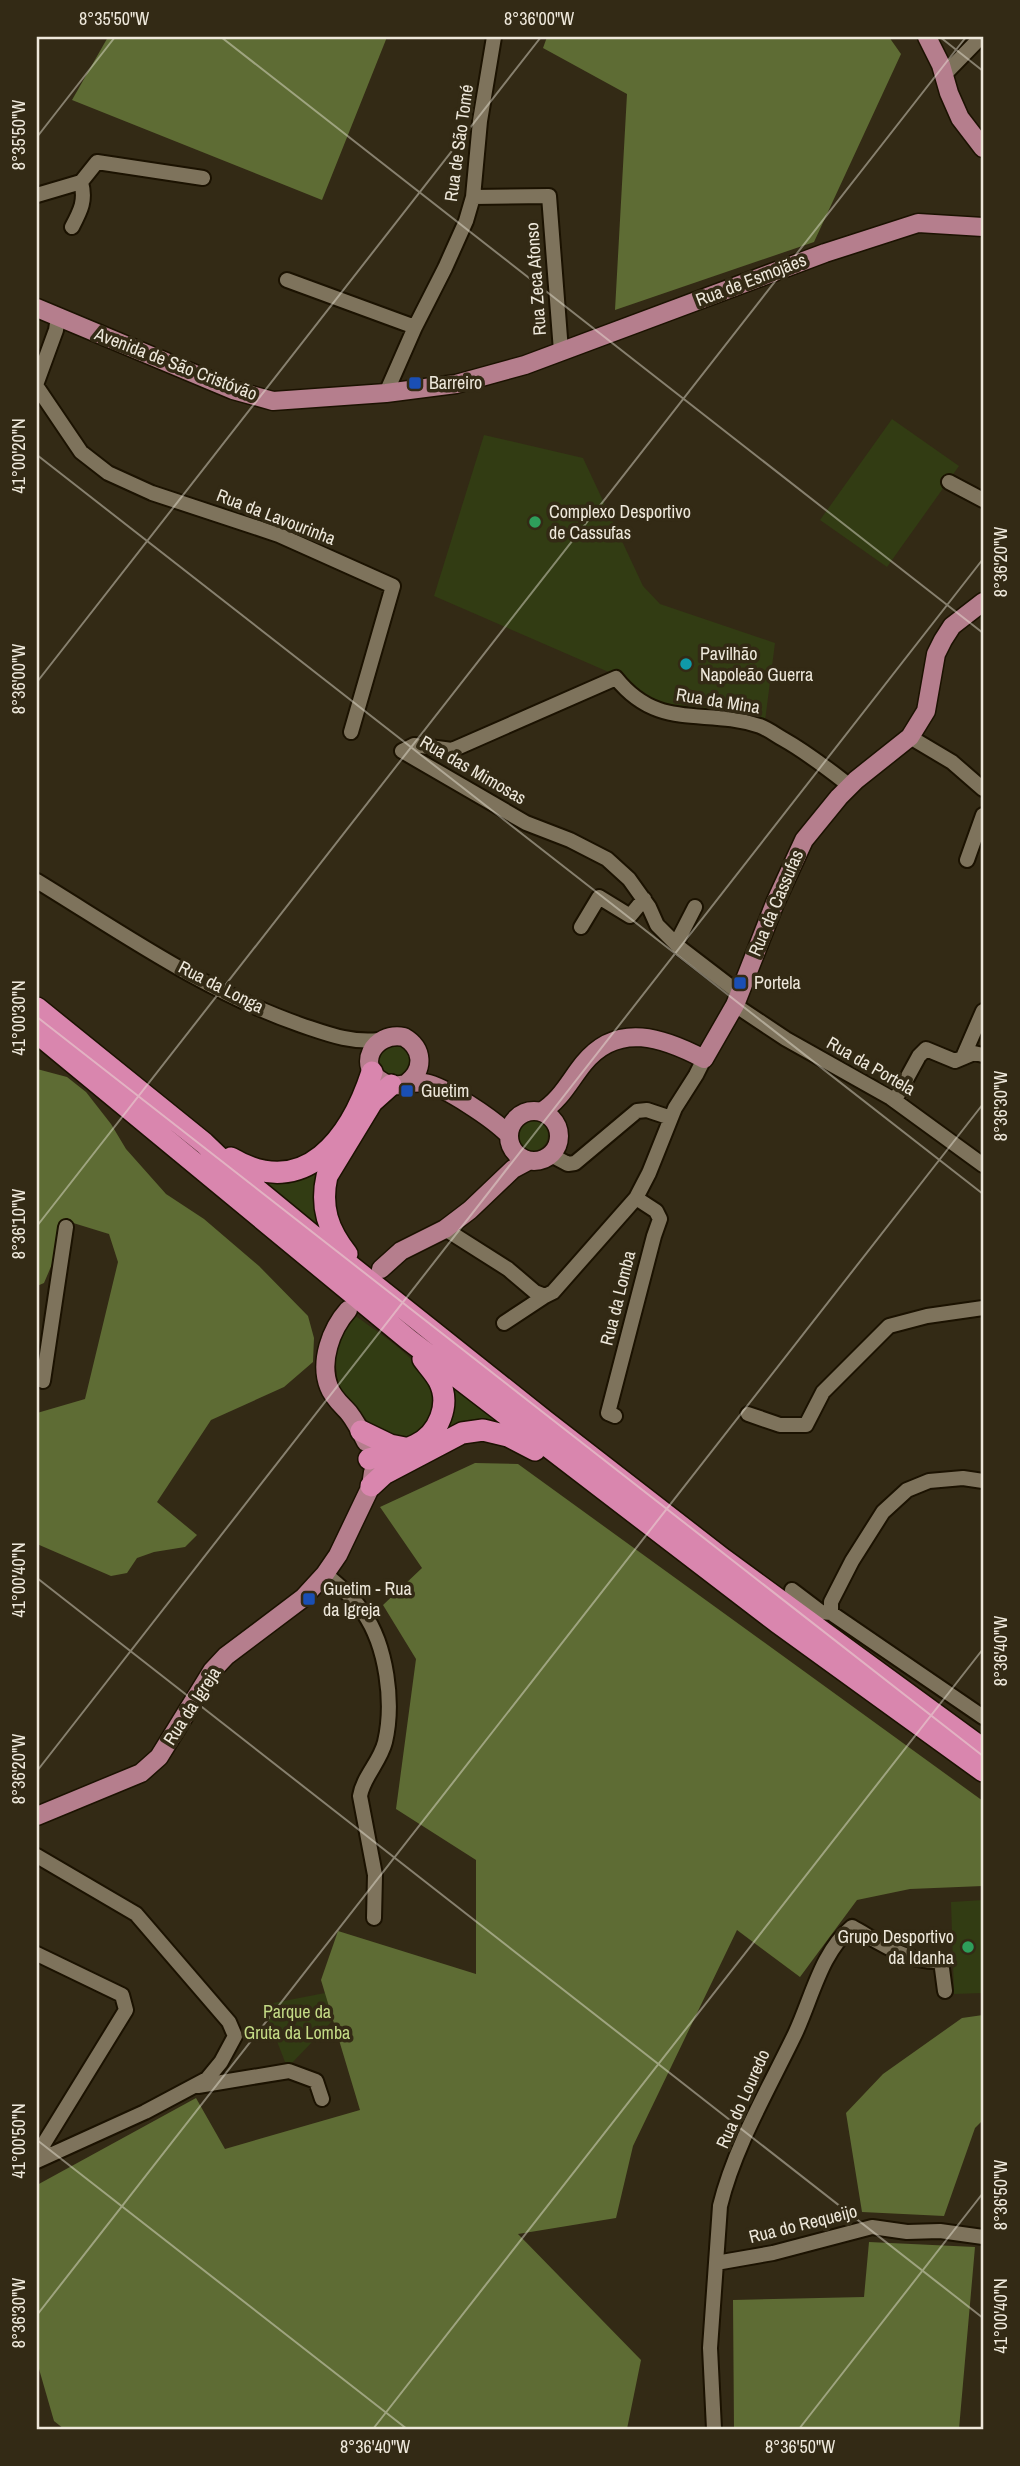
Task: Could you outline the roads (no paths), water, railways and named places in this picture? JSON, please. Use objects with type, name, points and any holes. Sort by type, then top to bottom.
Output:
[{"type":"highway","points":[[37,1008],[204,1143],[228,1166],[372,1272]]},
{"type":"highway","points":[[37,1033],[409,1340],[777,1622],[983,1771]]},
{"type":"highway","points":[[204,1143],[244,1166],[274,1173],[299,1170],[323,1154],[340,1135],[364,1097],[371,1065]]},
{"type":"highway","points":[[399,1084],[372,1102],[334,1163],[324,1188],[329,1227],[336,1240],[538,1416],[723,1559],[983,1749]]},
{"type":"highway","points":[[371,1486],[427,1439],[436,1428],[445,1406],[440,1383],[409,1340]]},
{"type":"highway","points":[[369,1459],[396,1463],[462,1433],[483,1430],[508,1436],[566,1462]]},
{"type":"highway","points":[[361,1431],[409,1455]]},
{"type":"main road","points":[[927,37],[960,118],[983,148]]},
{"type":"main road","name":"Rua de Esmojães","points":[[525,365],[825,253],[918,223],[983,227]]},
{"type":"main road","name":"Avenida de São Cristóvão","points":[[37,308],[233,390],[273,401],[386,393],[456,384],[525,365]]},
{"type":"main road","name":"Rua da Cassufas","points":[[704,1059],[718,1039],[737,999],[779,893],[804,840],[850,786],[910,737],[926,711],[936,654],[943,640],[952,626],[983,602]]},
{"type":"main road","name":"Rua da Longa","points":[[379,1040],[396,1035],[412,1041],[420,1056],[420,1065],[433,1078],[490,1111],[518,1116],[533,1111],[541,1112]]},
{"type":"main road","points":[[556,1124],[541,1112],[559,1097],[585,1061],[611,1041],[641,1037],[658,1039],[673,1043],[704,1059]]},
{"type":"main road","points":[[371,1065],[371,1051],[379,1040]]},
{"type":"main road","name":"Rua da Longa","points":[[371,1065],[384,1083],[423,1082],[491,1119],[521,1158],[527,1161]]},
{"type":"main road","points":[[399,1084],[418,1072],[420,1065]]},
{"type":"main road","points":[[372,1272],[401,1251],[445,1229],[513,1169],[527,1161],[536,1161],[551,1155],[559,1137],[556,1124],[559,1097]]},
{"type":"main road","points":[[492,1189],[510,1141],[513,1121],[518,1116]]},
{"type":"main road","points":[[348,1310],[340,1319],[327,1352],[328,1386],[361,1431],[368,1446],[373,1472],[371,1486]]},
{"type":"main road","name":"Rua da Igreja","points":[[348,1531],[369,1459]]},
{"type":"main road","name":"Rua da Igreja","points":[[37,1816],[141,1773],[159,1757],[212,1671],[226,1656],[303,1598],[325,1574],[338,1555],[371,1486]]},
{"type":"street","name":"Rua de São Tomé","points":[[386,393],[466,221],[473,197],[480,121],[494,37]]},
{"type":"street","points":[[944,75],[981,37]]},
{"type":"street","points":[[37,195],[81,182],[97,162],[203,178]]},
{"type":"street","points":[[72,227],[82,209],[85,196],[81,182]]},
{"type":"street","name":"Rua Zeca Afonso","points":[[473,197],[549,196],[561,351]]},
{"type":"street","points":[[287,280],[415,327]]},
{"type":"street","points":[[37,385],[58,317]]},
{"type":"street","name":"Rua da Lavourinha","points":[[37,385],[81,452],[108,473],[152,493],[279,535],[393,586],[351,733]]},
{"type":"street","points":[[949,482],[983,500]]},
{"type":"street","name":"Rua da Mina","points":[[615,678],[627,693],[656,710],[761,726],[814,757],[850,786]]},
{"type":"street","name":"Rua das Mimosas","points":[[615,678],[452,750],[414,746],[402,751],[526,823],[570,840],[607,859],[629,879],[644,899],[657,925],[737,999]]},
{"type":"street","points":[[910,737],[952,762],[983,789]]},
{"type":"street","points":[[967,860],[983,815]]},
{"type":"street","name":"Rua da Longa","points":[[37,880],[222,992],[287,1020],[344,1040],[379,1040]]},
{"type":"street","points":[[581,927],[599,897],[630,916],[644,899]]},
{"type":"street","points":[[676,944],[695,907]]},
{"type":"street","name":"Rua da Portela","points":[[737,999],[786,1039],[895,1100],[983,1165]]},
{"type":"street","points":[[963,1057],[983,1011]]},
{"type":"street","name":"Rua da Longa","points":[[344,1040],[371,1065]]},
{"type":"street","points":[[895,1100],[919,1056],[926,1049],[955,1061],[974,1054],[983,1055]]},
{"type":"street","name":"Rua da Cassufas","points":[[504,1323],[553,1292],[636,1198],[649,1174],[671,1118],[704,1059]]},
{"type":"street","points":[[551,1155],[568,1164],[575,1163],[637,1111],[647,1110],[671,1118]]},
{"type":"street","name":"Rua da Lomba","points":[[615,1416],[608,1413],[653,1236],[660,1219],[656,1211],[636,1198]]},
{"type":"street","points":[[43,1381],[44,1337],[66,1227]]},
{"type":"street","points":[[445,1229],[508,1269],[535,1292],[545,1296]]},
{"type":"street","points":[[748,1414],[780,1424],[806,1425],[823,1392],[889,1326],[927,1316],[983,1308]]},
{"type":"street","points":[[831,1613],[831,1602],[852,1561],[883,1512],[907,1490],[929,1481],[963,1478],[983,1481]]},
{"type":"street","points":[[325,1574],[347,1592],[365,1613],[386,1670],[390,1707],[384,1745],[360,1796],[376,1875],[374,1918]]},
{"type":"street","points":[[792,1590],[821,1612],[831,1613],[983,1717]]},
{"type":"street","points":[[37,1856],[136,1914],[229,2022],[235,2036],[221,2062],[207,2079],[145,2112],[41,2159]]},
{"type":"street","name":"Rua do Louredo","points":[[714,2429],[710,2348],[720,2206],[725,2186],[838,1938],[852,1927],[909,1958],[924,1962],[941,1961],[945,1991]]},
{"type":"street","points":[[37,1954],[122,1995],[127,2010],[43,2145],[41,2159]]},
{"type":"street","points":[[193,2086],[289,2071],[316,2081],[322,2099]]},
{"type":"street","name":"Rua do Requeijo","points":[[716,2263],[773,2253],[872,2227],[907,2232],[940,2231],[983,2237]]},
{"type":"place","name":"Barreiro","points":[[415,383]]},
{"type":"place","name":"Complexo Desportivo de Cassufas","points":[[535,522]]},
{"type":"place","name":"Pavilhão Napoleão Guerra","points":[[686,664]]},
{"type":"place","name":"Portela","points":[[740,983]]},
{"type":"place","name":"Guetim","points":[[407,1091]]},
{"type":"place","name":"Guetim - Rua da Igreja","points":[[309,1599]]},
{"type":"place","name":"Grupo Desportivo da Idanha","points":[[968,1947]]},
{"type":"park label","name":"Parque da Gruta da Lomba","points":[[297,2022]]}]
